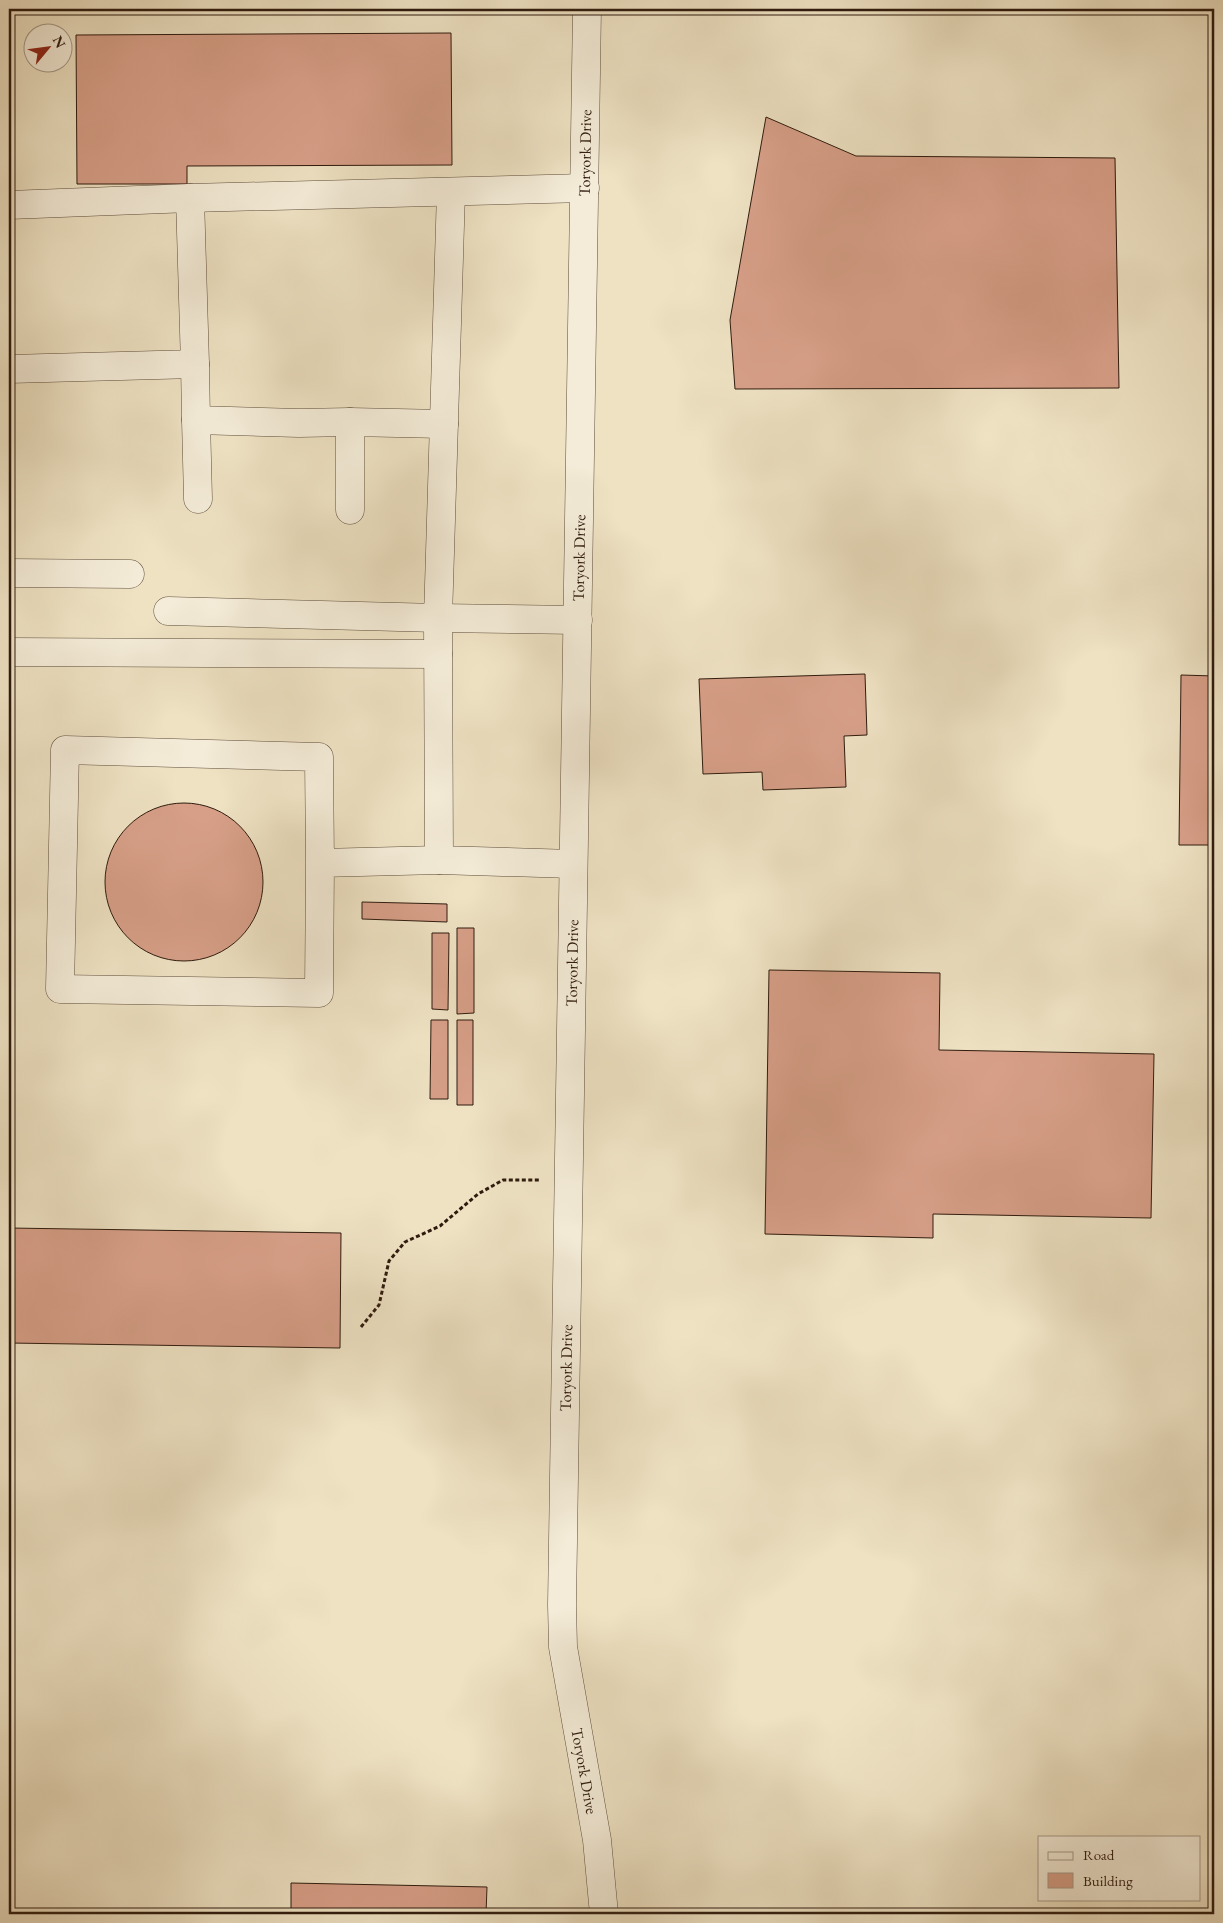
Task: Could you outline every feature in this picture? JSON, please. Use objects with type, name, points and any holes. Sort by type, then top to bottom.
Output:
[{"type":"street","name":"Toryork Drive","points":[[587,9],[568,1180],[563,1647],[597,1840],[604,1914]]},
{"type":"street","points":[[9,205],[190,198],[585,188]]},
{"type":"street","points":[[439,860],[438,618],[451,192]]},
{"type":"street","points":[[190,198],[196,364],[198,499]]},
{"type":"street","points":[[9,369],[196,364]]},
{"type":"street","points":[[196,420],[444,424]]},
{"type":"street","points":[[350,422],[350,510]]},
{"type":"street","points":[[9,572],[130,574]]},
{"type":"street","points":[[168,612],[578,620]]},
{"type":"street","points":[[9,652],[438,654]]},
{"type":"street","points":[[65,750],[319,757],[320,863],[319,993],[60,989],[65,750]]},
{"type":"street","points":[[320,863],[439,860],[573,864]]},
{"type":"path","points":[[361,1328],[379,1305],[389,1261],[405,1242],[440,1226],[478,1194],[503,1180],[568,1180]]},
{"type":"building","points":[[451,33],[452,165],[187,166],[187,184],[77,184],[76,35]]},
{"type":"building","points":[[766,117],[856,156],[1115,158],[1119,388],[735,389],[730,320]]},
{"type":"building","points":[[865,674],[867,735],[844,736],[846,787],[763,790],[762,772],[703,774],[699,679]]},
{"type":"building","points":[[1181,675],[1214,676],[1214,845],[1179,845]]},
{"type":"building","points":[[192,803],[207,806],[221,812],[240,826],[250,838],[260,859],[263,882],[260,905],[250,926],[240,938],[228,948],[207,958],[192,961],[176,961],[161,958],[140,948],[118,926],[106,898],[105,874],[108,859],[118,838],[140,816],[168,804]]},
{"type":"building","points":[[362,902],[447,904],[447,922],[362,919]]},
{"type":"building","points":[[457,928],[474,928],[474,1013],[457,1014]]},
{"type":"building","points":[[432,933],[449,933],[448,1010],[432,1009]]},
{"type":"building","points":[[769,970],[940,973],[939,1050],[1154,1054],[1151,1218],[933,1214],[933,1238],[765,1234]]},
{"type":"building","points":[[431,1020],[448,1020],[448,1099],[430,1099]]},
{"type":"building","points":[[457,1020],[473,1020],[473,1105],[457,1105]]},
{"type":"building","points":[[9,1228],[341,1233],[340,1348],[9,1343]]},
{"type":"building","points":[[291,1883],[487,1887],[486,1914],[291,1914]]}]
